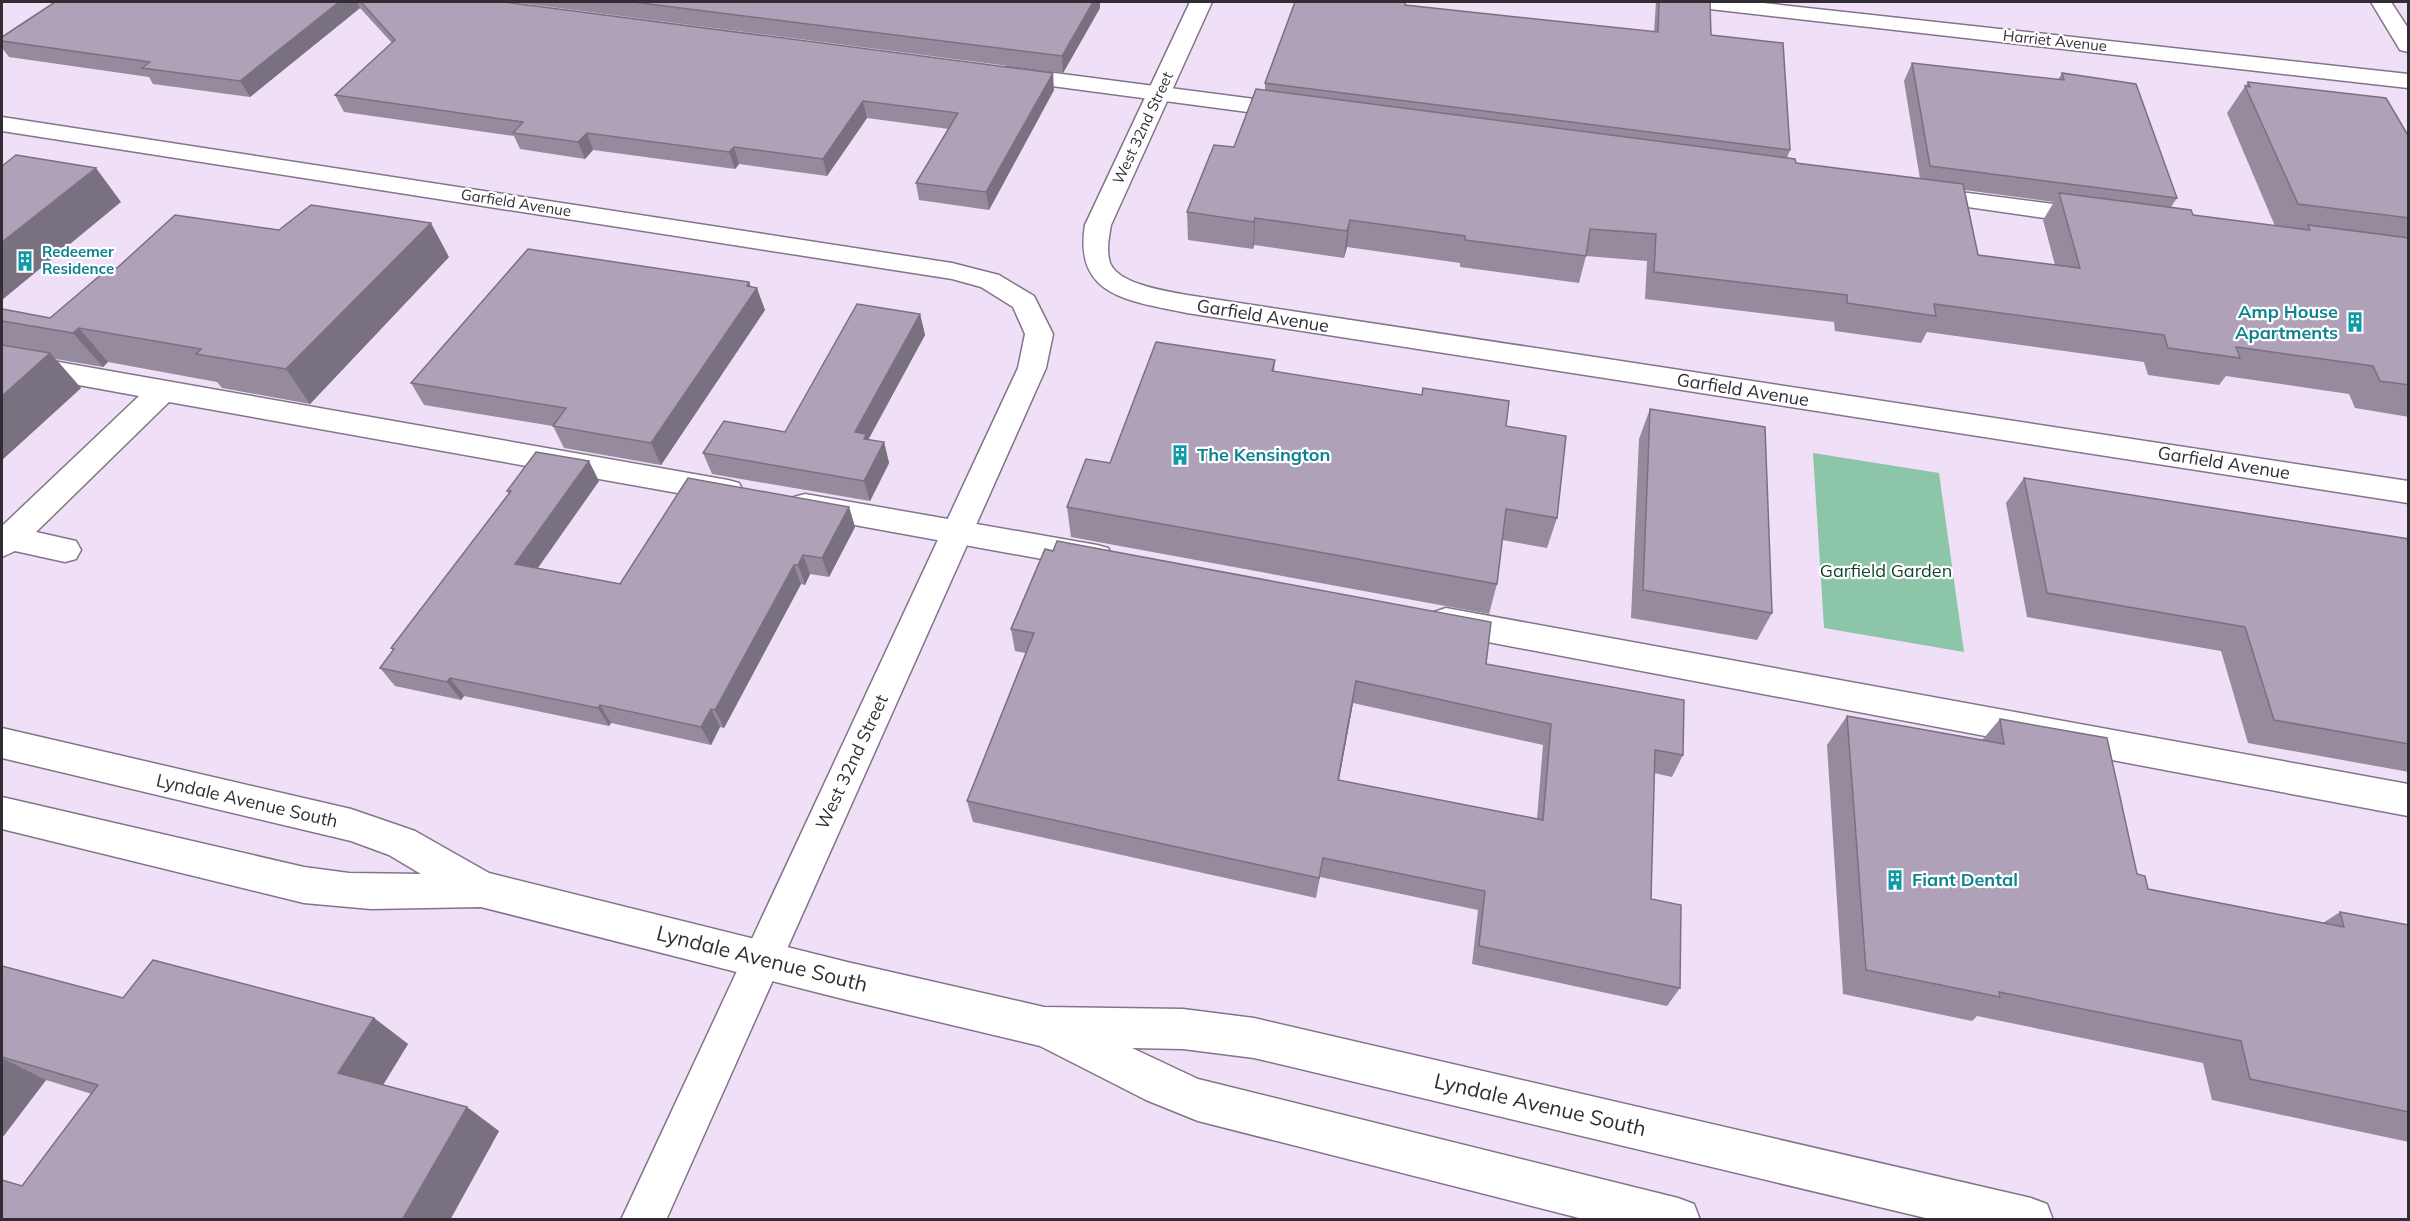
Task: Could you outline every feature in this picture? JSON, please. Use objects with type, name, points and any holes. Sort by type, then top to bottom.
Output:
[{"type":"street","name":"West 32nd Street","points":[[1093,257],[1093,244],[1098,225],[1201,2]]},
{"type":"street","name":"Harriet Avenue","points":[[1701,2],[2409,81]]},
{"type":"street","points":[[2381,2],[2409,45]]},
{"type":"street","points":[[986,71],[1318,115]]},
{"type":"street","name":"Garfield Avenue","points":[[2,124],[952,271],[990,280],[1024,302]]},
{"type":"street","points":[[1899,191],[2112,219]]},
{"type":"street","name":"Garfield Avenue","points":[[1093,257],[1108,281],[1135,291],[1187,304],[2409,492]]},
{"type":"street","name":"West 32nd Street","points":[[643,1220],[1032,369],[1039,334],[1024,302]]},
{"type":"street","points":[[2,362],[1132,563]]},
{"type":"street","points":[[5,542],[162,391]]},
{"type":"street","points":[[5,542],[65,550]]},
{"type":"street","points":[[1414,616],[2409,800]]},
{"type":"street","name":"Lyndale Avenue South","points":[[2,743],[351,825],[402,843],[481,889],[762,960],[1044,1027],[1183,1029],[1254,1038],[2031,1220]]},
{"type":"street","name":"Lyndale Avenue South","points":[[2,813],[304,885],[344,892],[397,893],[481,889]]},
{"type":"street","name":"Lyndale Avenue South","points":[[1044,1027],[1161,1085],[1198,1100],[1678,1220]]},
{"type":"green space","name":"Garfield Garden","points":[[1813,453],[1939,473],[1964,652],[1824,628]]},
{"type":"building","points":[[55,2],[339,2],[240,81],[142,68],[150,62],[2,41],[2,37]]},
{"type":"building","points":[[361,2],[504,2],[1053,73],[986,192],[916,183],[958,113],[863,101],[823,159],[734,147],[729,152],[587,133],[578,142],[513,133],[523,122],[335,95],[395,40]]},
{"type":"building","points":[[633,2],[1093,2],[1062,56]]},
{"type":"building","points":[[1295,2],[1405,2],[1405,5],[1658,32],[1659,2],[1710,2],[1711,35],[1783,43],[1790,150],[1265,83]]},
{"type":"building","points":[[1912,63],[2064,80],[2062,73],[2136,84],[2177,198],[1930,166]]},
{"type":"building","points":[[2248,82],[2386,98],[2409,137],[2409,218],[2298,204],[2245,86],[2250,87]]},
{"type":"building","points":[[1256,89],[1795,159],[1796,163],[1963,184],[1978,255],[2080,268],[2059,193],[2191,210],[2193,215],[2310,230],[2308,225],[2409,238],[2409,385],[2380,381],[2373,366],[2236,347],[2240,358],[2168,348],[2164,335],[1934,304],[1936,316],[1847,303],[1847,295],[1654,272],[1656,234],[1590,229],[1586,256],[1465,240],[1465,236],[1350,220],[1347,231],[1255,218],[1254,222],[1187,212],[1214,145],[1234,147]]},
{"type":"building","points":[[16,155],[96,168],[2,242],[2,166]]},
{"type":"building","points":[[311,205],[431,223],[286,369],[196,354],[201,349],[79,328],[73,333],[2,321],[2,309],[50,318],[110,267],[117,268],[175,215],[279,230]]},
{"type":"building","points":[[528,249],[749,282],[747,286],[757,288],[651,443],[553,426],[566,408],[411,383]]},
{"type":"building","points":[[857,304],[920,314],[855,432],[866,434],[864,439],[884,442],[864,481],[703,453],[724,421],[785,432]]},
{"type":"building","points":[[1156,342],[1275,360],[1272,371],[1422,395],[1423,388],[1509,401],[1506,426],[1566,436],[1557,518],[1506,509],[1497,584],[1067,507],[1086,459],[1110,463]]},
{"type":"building","points":[[2,345],[50,353],[2,396]]},
{"type":"building","points":[[1650,409],[1765,427],[1772,613],[1643,590]]},
{"type":"building","points":[[536,452],[589,461],[515,564],[620,584],[688,478],[849,507],[822,558],[803,555],[798,565],[794,565],[715,710],[711,709],[701,727],[600,705],[598,708],[450,678],[447,682],[380,668],[394,649],[391,648],[511,491],[507,491]]},
{"type":"building","points":[[2024,478],[2409,539],[2409,744],[2274,720],[2245,627],[2047,593]]},
{"type":"building","points":[[1057,541],[1491,622],[1486,664],[1684,700],[1683,755],[1655,750],[1651,899],[1681,905],[1680,988],[1479,946],[1485,891],[1323,858],[1319,878],[967,801],[1034,633],[1011,629],[1045,549],[1053,551]],"holes":[[[1356,681],[1551,724],[1543,820],[1338,780]]]},
{"type":"building","points":[[1847,716],[2004,744],[2000,719],[2107,738],[2137,874],[2145,876],[2148,889],[2344,927],[2340,912],[2409,925],[2409,1112],[2250,1079],[2241,1041],[1999,992],[2000,997],[1866,970]]},
{"type":"building","points":[[153,960],[374,1018],[338,1073],[467,1107],[402,1220],[2,1220],[2,1180],[22,1186],[98,1085],[2,1057],[2,966],[123,998]]},
{"type":"place","name":"Redeemer Residence","points":[[25,261]]},
{"type":"place","name":"Amp House Apartments","points":[[2355,322]]},
{"type":"place","name":"The Kensington","points":[[1180,455]]},
{"type":"place","name":"Fiant Dental","points":[[1895,880]]}]
